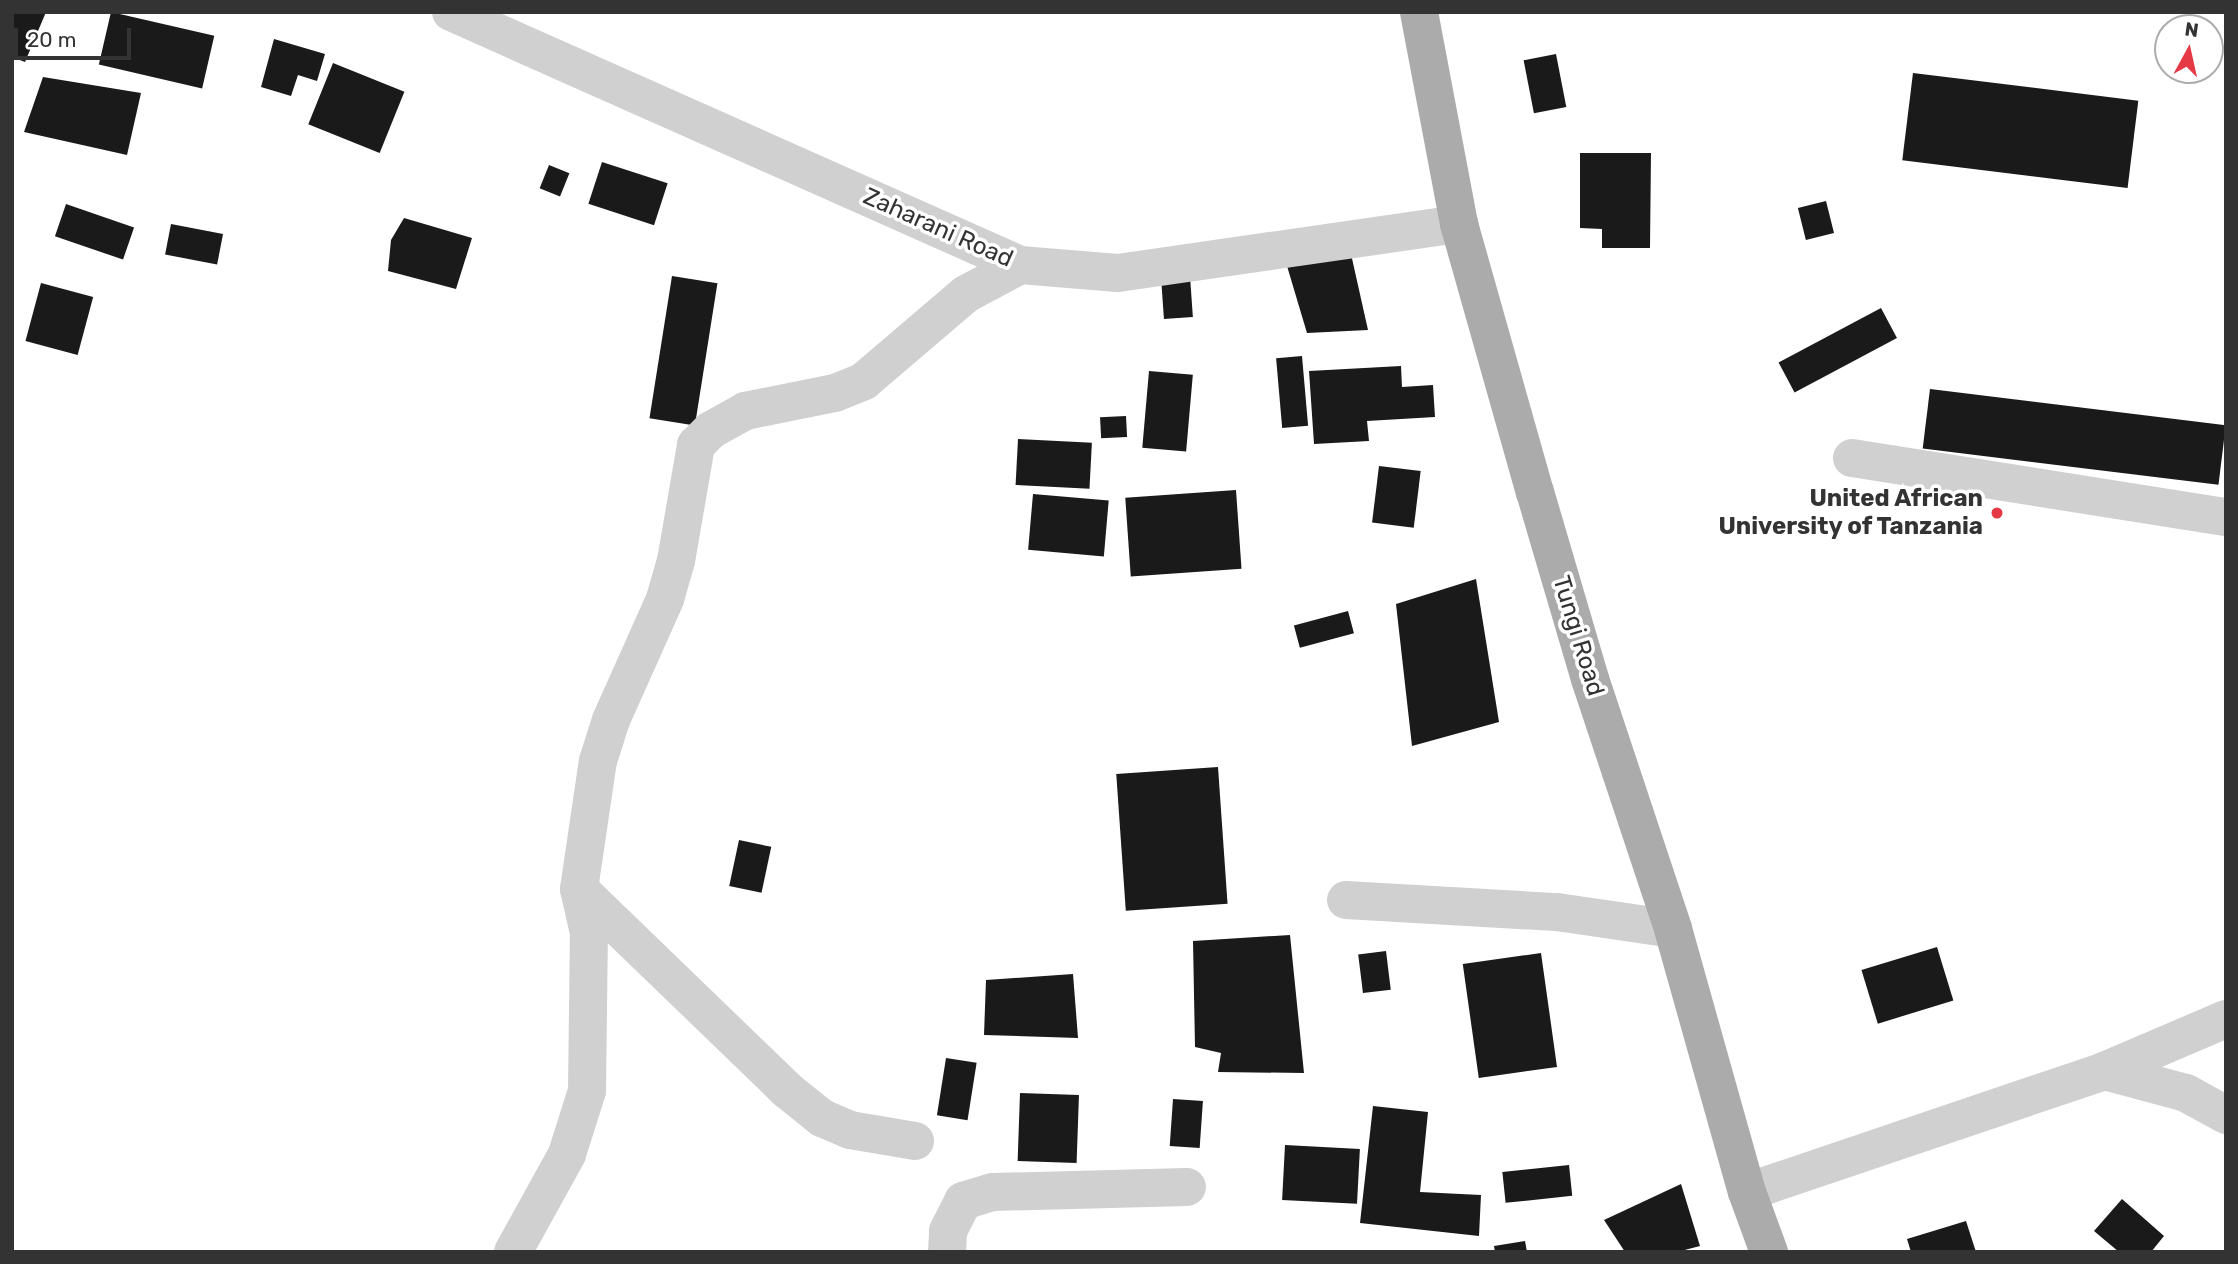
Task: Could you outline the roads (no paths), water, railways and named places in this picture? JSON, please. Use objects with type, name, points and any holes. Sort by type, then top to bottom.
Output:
[{"type":"main road","name":"Tungi Road","points":[[1419,12],[1459,224],[1590,679],[1673,929],[1747,1192],[1769,1252]]},
{"type":"street","name":"Zaharani Road","points":[[451,12],[1020,265],[1118,273],[1459,224]]},
{"type":"street","points":[[513,1252],[567,1154],[587,1091],[589,933],[579,888],[602,745],[665,598],[676,561],[696,445],[710,430],[745,411],[835,393],[864,381],[966,294],[1020,265]]},
{"type":"street","points":[[1852,458],[2226,517]]},
{"type":"street","points":[[579,888],[787,1090],[822,1118],[850,1130],[915,1141]]},
{"type":"street","points":[[1346,900],[1557,912],[1673,929]]},
{"type":"street","points":[[1747,1192],[2104,1071],[2226,1019]]},
{"type":"street","points":[[2104,1071],[2186,1093],[2226,1115]]},
{"type":"street","points":[[947,1252],[948,1231],[963,1201],[993,1192],[1188,1188]]},
{"type":"place","name":"United African University of Tanzania","points":[[1997,513]]}]
